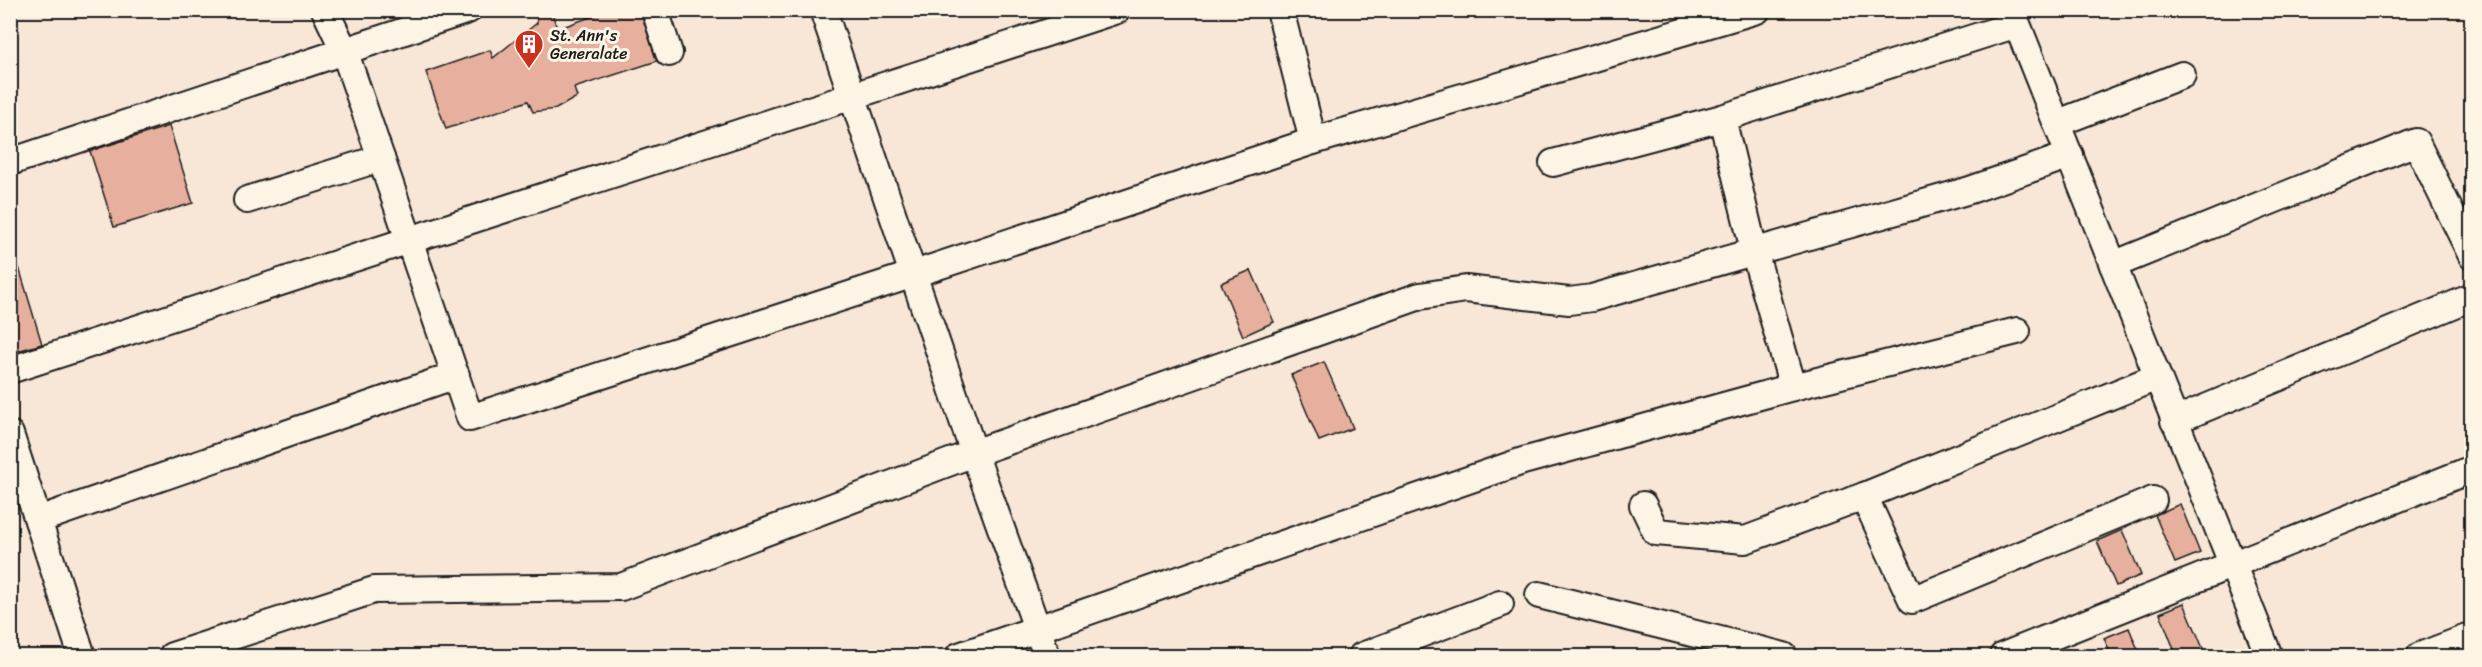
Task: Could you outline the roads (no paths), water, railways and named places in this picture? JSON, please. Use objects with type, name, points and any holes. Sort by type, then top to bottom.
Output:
[{"type":"street","points":[[325,10],[344,50],[470,418],[1313,141],[1757,10]]},
{"type":"street","points":[[10,162],[468,10]]},
{"type":"street","points":[[655,10],[669,53]]},
{"type":"street","points":[[823,10],[974,453],[1047,657]]},
{"type":"street","points":[[10,370],[1117,10]]},
{"type":"street","points":[[1280,10],[1313,141]]},
{"type":"street","points":[[1553,163],[1722,118],[2017,24],[2058,123],[2231,567],[2269,657]]},
{"type":"street","points":[[2058,123],[2182,75]]},
{"type":"street","points":[[1722,118],[1754,251],[1793,387]]},
{"type":"street","points":[[2113,265],[2416,142],[2472,256]]},
{"type":"street","points":[[172,657],[374,590],[621,587],[974,453],[1420,296],[1466,289],[1569,301],[1592,298],[1970,190],[2070,155]]},
{"type":"street","points":[[247,201],[381,158]]},
{"type":"street","points":[[2174,421],[2472,297]]},
{"type":"street","points":[[959,657],[1036,628],[1523,461],[1793,387],[2017,331]]},
{"type":"street","points":[[38,520],[456,375]]},
{"type":"street","points":[[1643,505],[1656,532],[1745,540],[1864,496],[2157,377]]},
{"type":"street","points":[[10,434],[19,489],[38,520],[82,657]]},
{"type":"street","points":[[2002,657],[2472,469]]},
{"type":"street","points":[[1864,496],[1912,600],[2153,500]]},
{"type":"street","points":[[1539,595],[1784,657]]},
{"type":"street","points":[[1362,657],[1500,604]]},
{"type":"street","points":[[2420,657],[2472,636]]},
{"type":"place","name":"St. Ann's Generalate","points":[[529,70]]}]
